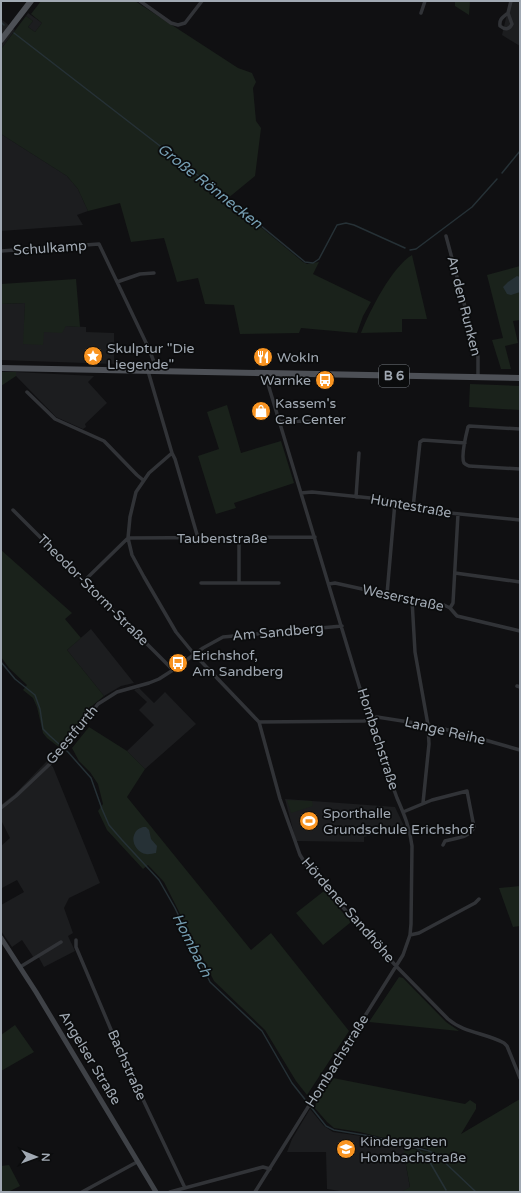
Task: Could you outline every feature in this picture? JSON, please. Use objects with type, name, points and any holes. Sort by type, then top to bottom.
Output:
[{"type":"main road","points":[[1,40],[32,1]]},
{"type":"main road","name":"B 6","points":[[1,368],[520,378]]},
{"type":"main road","name":"Angelser Straße","points":[[1,938],[156,1192]]},
{"type":"street","points":[[140,1],[171,23],[178,25],[185,23],[202,1]]},
{"type":"street","points":[[421,13],[425,1]]},
{"type":"street","points":[[508,13],[512,24],[510,28],[502,28],[499,22],[500,19],[508,13],[512,1]]},
{"type":"street","name":"An den Runken","points":[[446,236],[478,356],[478,377]]},
{"type":"street","name":"Schulkamp","points":[[1,251],[99,244],[117,282]]},
{"type":"street","points":[[154,274],[140,274],[117,282],[154,362],[151,371],[172,453],[198,538]]},
{"type":"street","name":"Hombachstraße","points":[[255,1192],[403,955],[410,935],[411,924],[411,834],[369,719],[330,584],[268,384],[268,373]]},
{"type":"street","points":[[27,392],[55,419],[104,441],[137,476],[143,480]]},
{"type":"street","points":[[280,422],[338,422],[343,420]]},
{"type":"street","points":[[520,429],[469,426],[463,461],[469,466],[520,469]]},
{"type":"street","points":[[413,508],[420,442],[423,440],[465,443]]},
{"type":"street","name":"Hördener Sandhöhe","points":[[172,453],[149,473],[136,492],[130,517],[128,538],[132,555],[171,625],[194,654],[259,722],[280,799],[300,855],[311,872],[396,966],[454,1024],[464,1030],[504,1043],[507,1046],[520,1078]]},
{"type":"street","points":[[356,497],[359,453]]},
{"type":"street","name":"Huntestraße","points":[[302,493],[312,492],[390,500],[420,510],[520,520]]},
{"type":"street","points":[[387,594],[395,502]]},
{"type":"street","name":"Theodor-Storm-Straße","points":[[14,510],[173,670]]},
{"type":"street","points":[[450,608],[453,603],[458,514]]},
{"type":"street","name":"Taubenstraße","points":[[128,538],[315,537]]},
{"type":"street","points":[[84,581],[128,538]]},
{"type":"street","points":[[238,538],[239,583]]},
{"type":"street","points":[[455,573],[520,582]]},
{"type":"street","points":[[201,583],[279,583]]},
{"type":"street","name":"Weserstraße","points":[[330,584],[335,583],[412,600],[444,605],[450,608],[457,616],[520,631]]},
{"type":"street","points":[[412,600],[416,657],[428,725],[429,744],[423,803]]},
{"type":"street","name":"Am Sandberg","points":[[194,654],[223,637],[342,626]]},
{"type":"street","name":"Geestfurth","points":[[1,808],[34,780],[63,750],[86,718],[104,699],[117,692],[149,684],[173,670],[194,654]]},
{"type":"street","name":"Lange Reihe","points":[[259,722],[364,721],[377,717],[428,725],[519,750]]},
{"type":"street","points":[[519,750],[520,744]]},
{"type":"street","points":[[403,812],[423,803],[467,791],[474,827],[470,834],[445,841],[443,845]]},
{"type":"street","points":[[410,935],[419,933],[475,903],[479,899]]},
{"type":"street","name":"Bachstraße","points":[[76,940],[76,946],[120,1051],[185,1188]]},
{"type":"street","points":[[20,967],[61,942]]},
{"type":"street","points":[[82,1192],[137,1162]]},
{"type":"street","points":[[170,1192],[264,1167],[270,1169]]},
{"type":"shaded area","points":[[41,1],[135,1],[238,68],[252,73],[256,82],[253,88],[256,121],[261,128],[255,176],[227,199],[303,262],[307,264],[319,262],[313,274],[371,302],[363,316],[357,333],[301,328],[299,333],[240,334],[234,305],[205,304],[198,278],[177,282],[164,238],[131,242],[120,203],[88,211],[78,189],[67,176],[1,134],[1,49],[26,16],[33,21],[28,27],[35,32],[42,23],[31,14]]},
{"type":"shaded area","points":[[455,1],[470,1],[469,15],[455,6]]},
{"type":"shaded area","points":[[510,1],[520,1],[520,46],[502,35]]},
{"type":"shaded area","points":[[28,13],[42,23],[35,32],[28,27],[33,21],[26,16]]},
{"type":"shaded area","points":[[1,19],[15,30],[1,49]]},
{"type":"shaded area","points":[[1,134],[67,176],[78,189],[88,211],[77,215],[83,225],[1,231]]},
{"type":"shaded area","points":[[412,255],[427,319],[402,319],[402,332],[361,333],[376,301],[389,279],[404,261]]},
{"type":"shaded area","points":[[520,266],[520,320],[513,321],[518,343],[505,346],[511,369],[501,369],[492,340],[503,338],[487,275]]},
{"type":"shaded area","points":[[517,276],[520,277],[520,292],[511,295],[507,294],[503,287]]},
{"type":"shaded area","points":[[76,279],[80,327],[66,326],[62,333],[44,332],[43,345],[23,344],[25,303],[1,304],[1,284]]},
{"type":"shaded area","points":[[25,303],[24,344],[44,332],[66,326],[86,327],[86,332],[114,333],[114,364],[1,360],[1,304]]},
{"type":"shaded area","points":[[1,372],[16,372],[16,376],[1,386]]},
{"type":"shaded area","points":[[16,372],[94,376],[88,382],[107,403],[85,424],[86,427],[83,429],[56,417],[16,376]]},
{"type":"shaded area","points":[[470,384],[520,386],[520,410],[469,407]]},
{"type":"shaded area","points":[[227,405],[241,453],[281,441],[294,483],[234,503],[236,508],[216,514],[198,456],[219,449],[207,412]]},
{"type":"shaded area","points":[[1,550],[72,613],[65,619],[81,638],[67,650],[104,696],[93,705],[60,748],[43,733],[37,707],[33,698],[23,690],[27,685],[9,668],[1,657]]},
{"type":"shaded area","points":[[91,629],[134,683],[121,686],[104,696],[67,650]]},
{"type":"shaded area","points":[[139,688],[154,703],[165,692],[196,724],[145,769],[127,751],[154,725],[139,710],[147,702],[134,690]]},
{"type":"shaded area","points":[[89,727],[127,751],[145,769],[127,797],[251,950],[271,933],[349,1031],[307,1095],[296,1081],[265,1030],[214,981],[164,882],[148,865],[143,869],[107,830],[98,811],[103,804],[98,784],[90,772],[79,761],[72,748]]},
{"type":"shaded area","points":[[47,761],[53,767],[100,883],[69,898],[64,908],[73,933],[68,936],[75,951],[44,967],[38,956],[34,958],[22,940],[12,947],[1,931],[1,905],[24,892],[17,880],[2,888],[1,886],[1,846],[10,838],[1,820],[1,805],[16,793]]},
{"type":"shaded area","points":[[285,799],[395,807],[404,826],[364,837],[364,842],[296,841]]},
{"type":"shaded area","points":[[287,800],[312,801],[313,806],[291,813]]},
{"type":"shaded area","points":[[146,827],[149,830],[151,839],[157,846],[156,853],[143,853],[135,846],[133,840],[136,831]]},
{"type":"shaded area","points":[[520,886],[520,926],[513,927],[499,888]]},
{"type":"shaded area","points":[[324,891],[351,922],[323,945],[296,913]]},
{"type":"shaded area","points":[[399,977],[403,978],[446,1022],[459,1031],[369,1022]]},
{"type":"shaded area","points":[[15,1025],[34,1052],[1,1071],[1,1035]]},
{"type":"shaded area","points":[[333,1078],[465,1104],[470,1100],[476,1104],[476,1109],[461,1134],[520,1099],[520,1192],[401,1192],[410,1187],[404,1147],[428,1152],[428,1149],[360,1132],[334,1128],[314,1107]]},
{"type":"shaded area","name":"Kindergarten Hombachstraße","points":[[310,1109],[324,1126],[333,1132],[368,1137],[404,1147],[410,1188],[401,1192],[347,1192],[327,1189],[326,1152],[287,1152],[292,1139]]},
{"type":"shaded area","points":[[9,1165],[20,1186],[8,1192],[1,1192],[1,1166]]},
{"type":"waterway","name":"Große Rönnecken","points":[[1,22],[4,25]]},
{"type":"waterway","name":"Große Rönnecken","points":[[14,33],[226,197],[305,262],[313,263],[319,259],[337,225],[346,223],[354,225],[405,248]]},
{"type":"waterway","name":"Große Rönnecken","points":[[502,173],[520,151]]},
{"type":"waterway","name":"Große Rönnecken","points":[[410,250],[416,249],[472,207],[497,179]]},
{"type":"waterway","name":"Hombach","points":[[1,662],[15,679],[35,695],[40,709],[43,729],[68,752],[91,778],[109,825],[159,880],[175,908],[210,982],[262,1031],[292,1083],[326,1126],[334,1130],[370,1136],[429,1151],[437,1155],[476,1192]]},
{"type":"waterway","points":[[418,1150],[428,1159],[446,1190]]},
{"type":"place","name":"Skulptur \"Die Liegende\"","points":[[93,356]]},
{"type":"place","name":"WokIn","points":[[263,357]]},
{"type":"place","name":"Warnke","points":[[325,380]]},
{"type":"place","name":"Kassem's Car Center","points":[[261,411]]},
{"type":"place","name":"Erichshof, Am Sandberg","points":[[178,663]]},
{"type":"place","name":"Sporthalle Grundschule Erichshof","points":[[309,821]]},
{"type":"place","name":"Kindergarten Hombachstraße","points":[[346,1149]]}]
